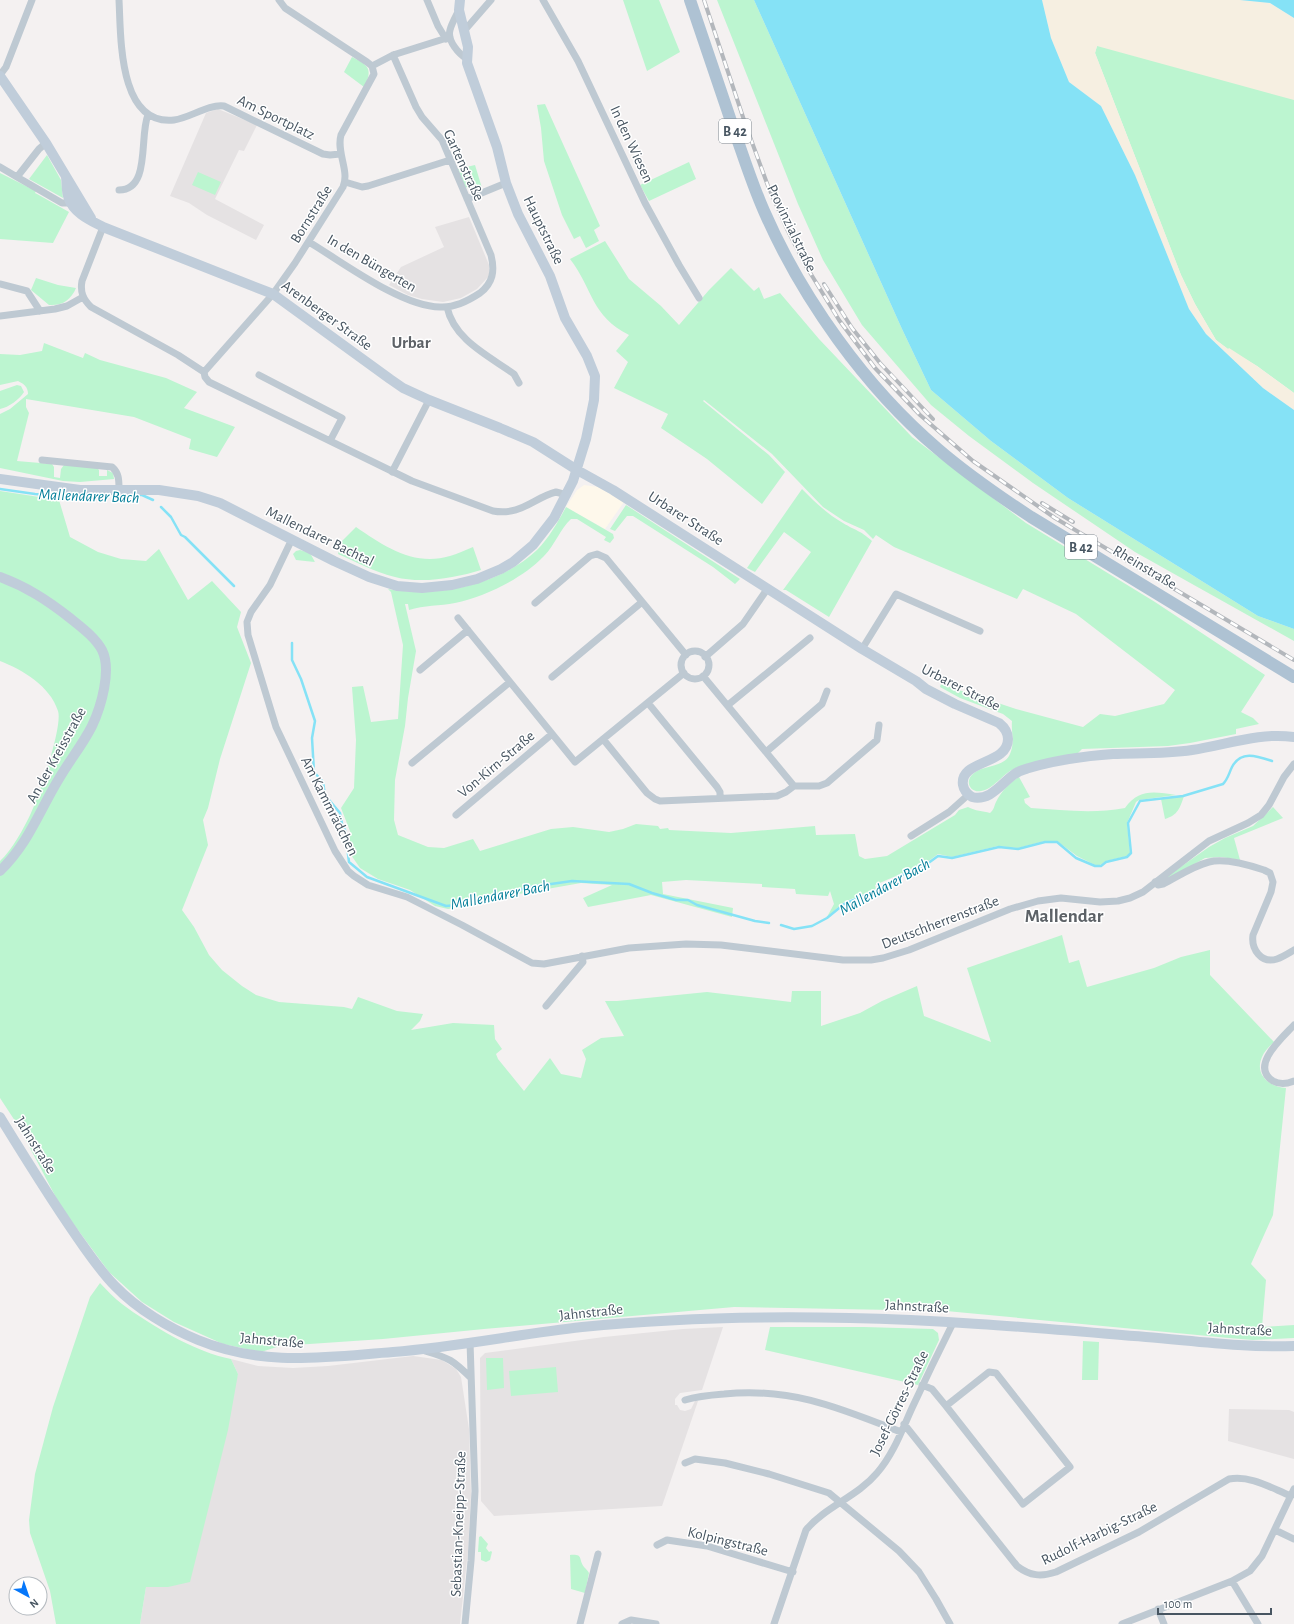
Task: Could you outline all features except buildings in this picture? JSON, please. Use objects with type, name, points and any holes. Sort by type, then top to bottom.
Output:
[{"type":"main road","name":"Provinzialstraße","points":[[690,0],[763,210],[787,259],[820,314],[851,356],[877,387],[925,437]]},
{"type":"main road","name":"Rheinstraße","points":[[925,437],[972,476],[1031,517],[1294,677]]},
{"type":"street","points":[[32,0],[6,67],[0,76],[46,143],[84,209],[98,224],[82,282],[81,291],[83,297],[91,307],[178,355],[204,372],[205,378],[209,382],[392,472],[430,488],[500,512],[519,510],[556,492],[567,495]]},
{"type":"street","points":[[119,0],[122,50],[127,77],[136,102],[148,115],[145,124],[138,179],[128,188],[119,190]]},
{"type":"street","points":[[279,0],[285,8],[360,56],[372,66],[393,55],[448,38]]},
{"type":"street","points":[[427,0],[438,26],[459,54],[466,59]]},
{"type":"street","points":[[464,31],[491,0]]},
{"type":"street","name":"In den Wiesen","points":[[543,0],[578,61],[640,192],[679,265],[699,298]]},
{"type":"street","points":[[448,38],[459,5]]},
{"type":"street","name":"Hauptstraße","points":[[459,5],[468,47],[466,59],[497,147],[506,184],[518,214],[550,276],[565,318],[587,356],[595,376],[594,400],[577,470]]},
{"type":"street","name":"Gartenstraße","points":[[393,55],[416,108],[442,140],[491,255],[493,270]]},
{"type":"street","name":"Bornstraße","points":[[204,372],[273,294],[309,242],[345,182],[339,145],[341,135],[373,77],[374,70],[372,66]]},
{"type":"street","name":"Am Sportplatz","points":[[148,115],[165,120],[178,119],[218,106],[224,106],[323,154],[330,156],[340,154]]},
{"type":"street","points":[[17,177],[39,149],[46,143]]},
{"type":"street","points":[[345,182],[362,187],[368,186],[450,160]]},
{"type":"street","points":[[0,167],[62,203],[70,203],[66,176]]},
{"type":"street","points":[[467,199],[506,184]]},
{"type":"street","name":"Arenberger Straße","points":[[70,203],[79,214],[98,224],[273,294],[403,388],[533,442],[577,470]]},
{"type":"street","name":"In den Büngerten","points":[[309,242],[409,301],[430,306],[448,307],[465,302],[483,290],[492,281],[493,270]]},
{"type":"street","points":[[0,284],[27,291],[40,311]]},
{"type":"street","points":[[0,316],[62,308],[83,297]]},
{"type":"street","points":[[448,307],[452,324],[463,337],[514,374],[519,383]]},
{"type":"street","points":[[259,375],[342,418],[330,441]]},
{"type":"street","points":[[392,472],[429,400]]},
{"type":"street","points":[[42,460],[112,467],[119,478],[119,489]]},
{"type":"street","name":"Mallendarer Bachtal","points":[[0,479],[80,490],[159,490],[210,499],[334,561],[383,582],[397,586],[422,588],[452,585],[477,579],[513,562],[523,554],[547,529],[567,495],[577,470]]},
{"type":"street","name":"Urbarer Straße","points":[[577,470],[614,490],[862,649],[926,688],[968,710],[999,723],[1004,728],[1008,736],[1008,741],[1004,750],[994,758],[972,768],[964,776],[964,789],[968,795]]},
{"type":"street","name":"Am Kammrädchen","points":[[292,539],[270,585],[251,612],[247,622],[248,635],[276,727],[341,861],[354,876],[368,885],[407,897],[532,963],[544,964],[582,956]]},
{"type":"street","points":[[535,603],[590,556],[597,554],[606,558],[686,654]]},
{"type":"street","name":"An der Kreisstraße","points":[[0,577],[22,585],[38,595],[79,626],[99,645],[103,651],[106,664],[105,684],[92,727],[59,779],[27,838],[14,858],[0,871]]},
{"type":"street","points":[[705,657],[743,624],[768,588]]},
{"type":"street","points":[[862,649],[896,594],[980,631]]},
{"type":"street","points":[[552,677],[642,602]]},
{"type":"street","points":[[458,618],[576,762],[684,673]]},
{"type":"street","points":[[420,670],[468,630]]},
{"type":"street","points":[[728,706],[810,638]]},
{"type":"street","points":[[690,652],[698,652],[705,657],[708,665],[706,673],[703,676],[695,679],[687,676],[682,670],[681,661],[686,654],[690,652]]},
{"type":"street","points":[[703,676],[794,786]]},
{"type":"street","points":[[412,764],[510,682]]},
{"type":"street","points":[[766,752],[822,704],[827,691]]},
{"type":"street","points":[[648,702],[717,787],[720,792],[720,798]]},
{"type":"street","points":[[603,739],[647,793],[655,799],[777,796],[794,786],[819,786],[827,783],[877,740],[880,726]]},
{"type":"street","name":"Von-Kirn-Straße","points":[[456,815],[552,734]]},
{"type":"street","points":[[911,836],[949,812],[968,795],[975,798],[984,797],[997,790],[1018,772],[1026,769],[1088,756],[1174,752],[1201,749],[1256,737],[1294,737]]},
{"type":"street","name":"Deutschherrenstraße","points":[[582,956],[629,948],[686,944],[721,945],[843,960],[871,960],[883,958],[908,950],[1010,909],[1038,901],[1061,898],[1100,902],[1118,901],[1130,898],[1143,892],[1209,841],[1248,823],[1261,815],[1269,805],[1284,777],[1294,764]]},
{"type":"street","points":[[1155,882],[1158,886],[1201,865],[1213,861],[1221,861],[1264,870],[1270,873],[1273,882],[1271,892],[1253,935],[1253,947],[1260,956],[1271,960],[1277,959],[1294,950]]},
{"type":"street","points":[[546,1006],[583,962],[582,956]]},
{"type":"street","points":[[1294,1025],[1271,1051],[1265,1066],[1266,1074],[1272,1080],[1280,1084],[1294,1081]]},
{"type":"street","name":"Jahnstraße","points":[[0,1117],[54,1204],[102,1272],[115,1286],[132,1300],[178,1330],[197,1339],[235,1352],[273,1358],[308,1358],[423,1350],[579,1327],[711,1318],[852,1318],[1005,1325],[1231,1344],[1294,1346]]},
{"type":"street","name":"Josef-Görres-Straße","points":[[774,1624],[793,1572],[806,1530],[814,1521],[858,1491],[878,1472],[888,1458],[953,1323]]},
{"type":"street","name":"Sebastian-Kneipp-Straße","points":[[465,1624],[471,1561],[475,1490],[470,1342]]},
{"type":"street","points":[[423,1350],[444,1356],[454,1361],[471,1378]]},
{"type":"street","points":[[922,1385],[932,1389],[1023,1504],[1070,1466],[996,1373],[989,1372],[946,1406]]},
{"type":"street","points":[[685,1400],[697,1396],[738,1393],[765,1393],[795,1396],[838,1407],[901,1432]]},
{"type":"street","name":"Rudolf-Harbig-Straße","points":[[904,1424],[1017,1566],[1034,1575],[1048,1575],[1056,1572],[1139,1532],[1229,1479],[1238,1477],[1252,1480],[1291,1496]]},
{"type":"street","points":[[685,1463],[696,1459],[725,1463],[755,1470],[829,1493],[899,1550],[919,1572],[950,1624]]},
{"type":"street","points":[[1122,1624],[1232,1581],[1250,1571],[1258,1563],[1294,1489]]},
{"type":"street","points":[[1275,1530],[1294,1539]]},
{"type":"street","name":"Kolpingstraße","points":[[657,1545],[667,1540],[707,1546],[793,1572]]},
{"type":"street","points":[[580,1624],[598,1554]]},
{"type":"street","points":[[1232,1581],[1258,1624]]},
{"type":"street","points":[[1158,1610],[1164,1624]]},
{"type":"street","points":[[622,1624],[631,1620],[656,1624]]},
{"type":"shaded area","points":[[218,109],[257,125],[244,151],[239,150],[215,199],[264,225],[256,240],[207,215],[189,203],[170,196],[206,113]]},
{"type":"shaded area","points":[[469,217],[489,265],[489,276],[477,289],[461,298],[443,302],[408,295],[389,285],[401,267],[444,247],[435,227]]},
{"type":"shaded area","points":[[584,485],[598,487],[624,502],[605,529],[566,507],[577,490]]},
{"type":"shaded area","points":[[723,1327],[702,1390],[680,1393],[675,1399],[675,1405],[677,1405],[680,1410],[685,1411],[691,1409],[695,1401],[698,1401],[662,1506],[494,1516],[481,1501],[480,1358],[485,1353],[604,1337],[683,1329]]},
{"type":"shaded area","points":[[413,1356],[442,1360],[456,1369],[461,1377],[469,1429],[471,1495],[468,1551],[460,1624],[140,1624],[146,1587],[168,1587],[238,1374],[231,1359],[258,1366],[293,1368],[328,1366]]},
{"type":"shaded area","points":[[1229,1409],[1289,1410],[1294,1412],[1294,1459],[1228,1441]]},
{"type":"green space","points":[[623,0],[659,0],[680,52],[647,71]]},
{"type":"green space","points":[[717,0],[754,0],[931,390],[991,441],[1068,498],[1258,616],[1294,629],[1294,641],[1135,552],[1033,483],[969,436],[931,405],[862,325],[823,260],[798,204]]},
{"type":"green space","points":[[1294,39],[1294,393],[1257,366],[1216,340],[1195,304],[1181,275],[1095,53],[1097,46]]},
{"type":"green space","points":[[352,57],[368,69],[369,72],[367,81],[364,87],[344,72]]},
{"type":"green space","points":[[545,104],[600,226],[594,230],[599,241],[586,248],[580,236],[574,239],[562,215],[544,161],[537,105]]},
{"type":"green space","points":[[47,155],[61,180],[63,198],[29,179]]},
{"type":"green space","points":[[689,162],[696,179],[649,201],[640,185]]},
{"type":"green space","points":[[475,165],[482,188],[471,191],[465,187],[458,169]]},
{"type":"green space","points":[[198,172],[221,182],[215,195],[192,185]]},
{"type":"green space","points":[[0,173],[36,191],[35,193],[69,212],[53,243],[0,239]]},
{"type":"green space","points":[[605,241],[629,279],[661,306],[679,325],[709,290],[731,268],[754,291],[759,287],[764,299],[780,293],[819,339],[912,437],[1026,523],[1155,602],[1265,675],[1241,712],[1253,718],[1259,724],[1236,729],[1236,734],[1190,743],[1168,746],[1082,749],[1077,754],[1029,764],[1014,769],[986,790],[975,791],[972,789],[969,785],[969,779],[975,772],[1003,762],[1010,754],[1013,742],[1012,721],[1003,714],[960,698],[940,687],[941,684],[1016,709],[1083,727],[1100,714],[1115,716],[1164,704],[1175,690],[1076,614],[1023,589],[1017,599],[894,547],[876,535],[873,539],[864,530],[844,521],[823,507],[772,454],[704,400],[703,401],[769,455],[785,472],[762,504],[707,459],[661,428],[668,414],[614,388],[628,362],[616,351],[629,335],[616,328],[600,311],[578,270],[570,259]]},
{"type":"green space","points":[[36,278],[58,285],[76,288],[72,296],[66,301],[49,305],[31,290]]},
{"type":"green space","points":[[44,343],[83,358],[85,353],[100,360],[166,378],[197,392],[184,408],[235,427],[217,457],[189,449],[191,439],[134,417],[26,399],[26,407],[29,413],[17,461],[52,464],[54,467],[54,477],[60,478],[61,469],[64,465],[97,468],[99,470],[99,476],[107,476],[107,470],[113,473],[114,479],[80,482],[63,481],[0,468],[0,414],[10,409],[28,394],[25,386],[18,381],[0,385],[0,354],[20,355],[42,351]]},
{"type":"green space","points":[[17,385],[21,386],[24,392],[14,403],[0,409],[0,391]]},
{"type":"green space","points":[[802,489],[832,516],[868,537],[872,541],[829,617],[786,590],[783,590],[811,552],[784,532],[755,572],[747,568]]},
{"type":"green space","points":[[0,491],[59,500],[70,537],[98,552],[121,559],[146,561],[159,549],[188,600],[212,581],[241,612],[237,627],[251,663],[220,759],[208,808],[203,820],[208,845],[182,910],[194,927],[209,955],[222,970],[242,986],[256,995],[279,1002],[344,1007],[352,1009],[358,997],[397,1011],[423,1014],[420,1021],[411,1030],[453,1023],[494,1025],[495,1039],[502,1049],[496,1054],[498,1059],[524,1091],[550,1058],[561,1074],[581,1078],[586,1059],[582,1050],[601,1038],[624,1036],[605,1001],[707,992],[791,1002],[792,991],[821,991],[821,1026],[860,1013],[882,1001],[917,986],[924,1016],[991,1042],[967,968],[1062,935],[1069,963],[1079,960],[1087,987],[1154,968],[1181,957],[1210,950],[1210,975],[1274,1042],[1262,1057],[1260,1069],[1262,1074],[1265,1079],[1274,1085],[1286,1088],[1273,1215],[1251,1264],[1266,1280],[1262,1327],[1294,1325],[1294,1338],[1253,1340],[946,1311],[734,1307],[383,1339],[280,1346],[261,1352],[223,1344],[174,1322],[142,1302],[109,1272],[61,1207],[19,1127],[0,1098],[0,861],[9,851],[17,838],[35,804],[54,745],[59,719],[58,711],[54,702],[49,694],[35,680],[18,669],[0,661]]},
{"type":"green space","points":[[626,505],[740,579],[735,584],[713,567],[633,516],[627,516],[615,531],[610,529]]},
{"type":"green space","points":[[566,507],[613,534],[614,538],[610,543],[604,540],[606,537],[577,519],[571,519],[544,556],[525,572],[503,586],[479,596],[455,603],[420,607],[409,610],[408,604],[405,604],[416,651],[395,780],[394,820],[398,835],[428,847],[444,848],[473,839],[480,851],[551,829],[573,827],[609,832],[636,824],[658,826],[660,829],[668,828],[669,830],[731,833],[815,826],[816,835],[855,834],[859,856],[865,859],[887,856],[955,815],[959,810],[968,807],[990,813],[1003,791],[1009,784],[1019,777],[1030,797],[1024,799],[1025,803],[1031,808],[1078,811],[1113,810],[1125,808],[1136,797],[1142,794],[1161,793],[1176,795],[1139,800],[1136,802],[1127,823],[1130,853],[1127,856],[1106,861],[1100,865],[1095,865],[1077,856],[1057,841],[1045,841],[1018,848],[998,846],[952,857],[938,854],[926,863],[875,885],[876,889],[844,902],[827,917],[834,904],[830,891],[828,896],[796,894],[795,889],[762,887],[762,884],[686,880],[662,882],[663,894],[733,908],[732,917],[651,895],[588,907],[583,898],[612,885],[581,883],[513,895],[448,909],[435,906],[410,890],[378,879],[360,868],[349,852],[350,831],[341,808],[354,788],[356,740],[352,687],[363,686],[371,722],[398,719],[403,645],[391,592],[388,589],[427,592],[447,590],[487,580],[505,572],[522,562],[537,550],[549,535]]},
{"type":"green space","points":[[356,527],[377,541],[400,553],[412,557],[437,559],[450,556],[473,547],[481,570],[449,578],[427,580],[405,579],[380,572],[338,554],[342,541]]},
{"type":"green space","points":[[300,550],[310,553],[315,562],[296,560],[293,554]]},
{"type":"green space","points":[[1184,796],[1176,813],[1165,819],[1161,799]]},
{"type":"green space","points":[[1273,807],[1283,818],[1234,838],[1240,860],[1221,857],[1205,858],[1163,882],[1162,880],[1209,847],[1225,838],[1253,826]]},
{"type":"green space","points":[[100,1283],[113,1297],[146,1321],[174,1337],[204,1351],[231,1359],[238,1374],[228,1430],[190,1582],[168,1587],[146,1587],[140,1624],[56,1624],[48,1585],[48,1576],[45,1576],[30,1533],[29,1520],[35,1474],[53,1407],[90,1297]]},
{"type":"green space","points":[[770,1327],[933,1329],[938,1333],[939,1340],[918,1385],[765,1350]]},
{"type":"green space","points":[[1083,1341],[1099,1342],[1098,1380],[1082,1380]]},
{"type":"green space","points":[[486,1358],[503,1358],[504,1388],[487,1390]]},
{"type":"green space","points":[[556,1367],[558,1392],[511,1396],[509,1371]]},
{"type":"green space","points":[[481,1536],[488,1544],[486,1548],[489,1552],[492,1552],[490,1560],[486,1562],[481,1560],[481,1552],[478,1552],[479,1537]]},
{"type":"green space","points":[[570,1555],[579,1556],[582,1564],[589,1573],[585,1593],[571,1589]]},
{"type":"sand","points":[[1042,0],[1240,0],[1270,3],[1294,18],[1294,100],[1097,46],[1095,53],[1181,275],[1195,304],[1216,340],[1257,366],[1294,393],[1294,410],[1263,388],[1206,334],[1189,309],[1135,175],[1101,106],[1069,82],[1051,38]]},
{"type":"water","points":[[754,0],[1042,0],[1051,38],[1069,82],[1101,106],[1135,175],[1189,309],[1206,334],[1263,388],[1294,410],[1294,629],[1258,616],[1068,498],[991,441],[931,390]]},
{"type":"water","points":[[1240,0],[1294,0],[1294,18],[1270,3]]},
{"type":"waterway","name":"Mallendarer Bach","points":[[0,489],[69,497],[107,495]]},
{"type":"waterway","name":"Mallendarer Bach","points":[[134,495],[142,495],[153,500]]},
{"type":"waterway","name":"Mallendarer Bach","points":[[161,507],[171,517],[181,535],[185,537],[234,586]]},
{"type":"waterway","name":"Mallendarer Bach","points":[[292,643],[292,660],[301,679],[315,721],[312,738],[314,772],[323,782],[325,795],[340,813],[345,830],[349,862],[367,877],[446,906],[468,904],[530,887],[572,881],[629,884],[676,900],[688,900],[697,905],[755,921],[769,923]]},
{"type":"waterway","name":"Mallendarer Bach","points":[[781,925],[794,929],[812,926],[827,918],[844,904],[876,891],[898,877],[927,864],[938,856],[952,858],[999,847],[1018,849],[1045,842],[1057,842],[1076,858],[1095,866],[1101,866],[1106,862],[1127,857],[1131,853],[1128,823],[1140,801],[1183,796],[1223,784],[1232,767],[1240,758],[1245,756],[1261,757],[1272,761]]},
{"type":"railway","points":[[704,0],[745,123],[768,186],[787,229],[806,266],[839,320],[875,368],[920,415],[973,461],[1055,518],[1294,660]]},
{"type":"railway","points":[[824,284],[852,328],[880,363],[933,419]]},
{"type":"railway","points":[[1042,503],[1073,522]]},
{"type":"district","name":"Urbar","points":[[411,342]]},
{"type":"district","name":"Mallendar","points":[[1064,915]]}]
